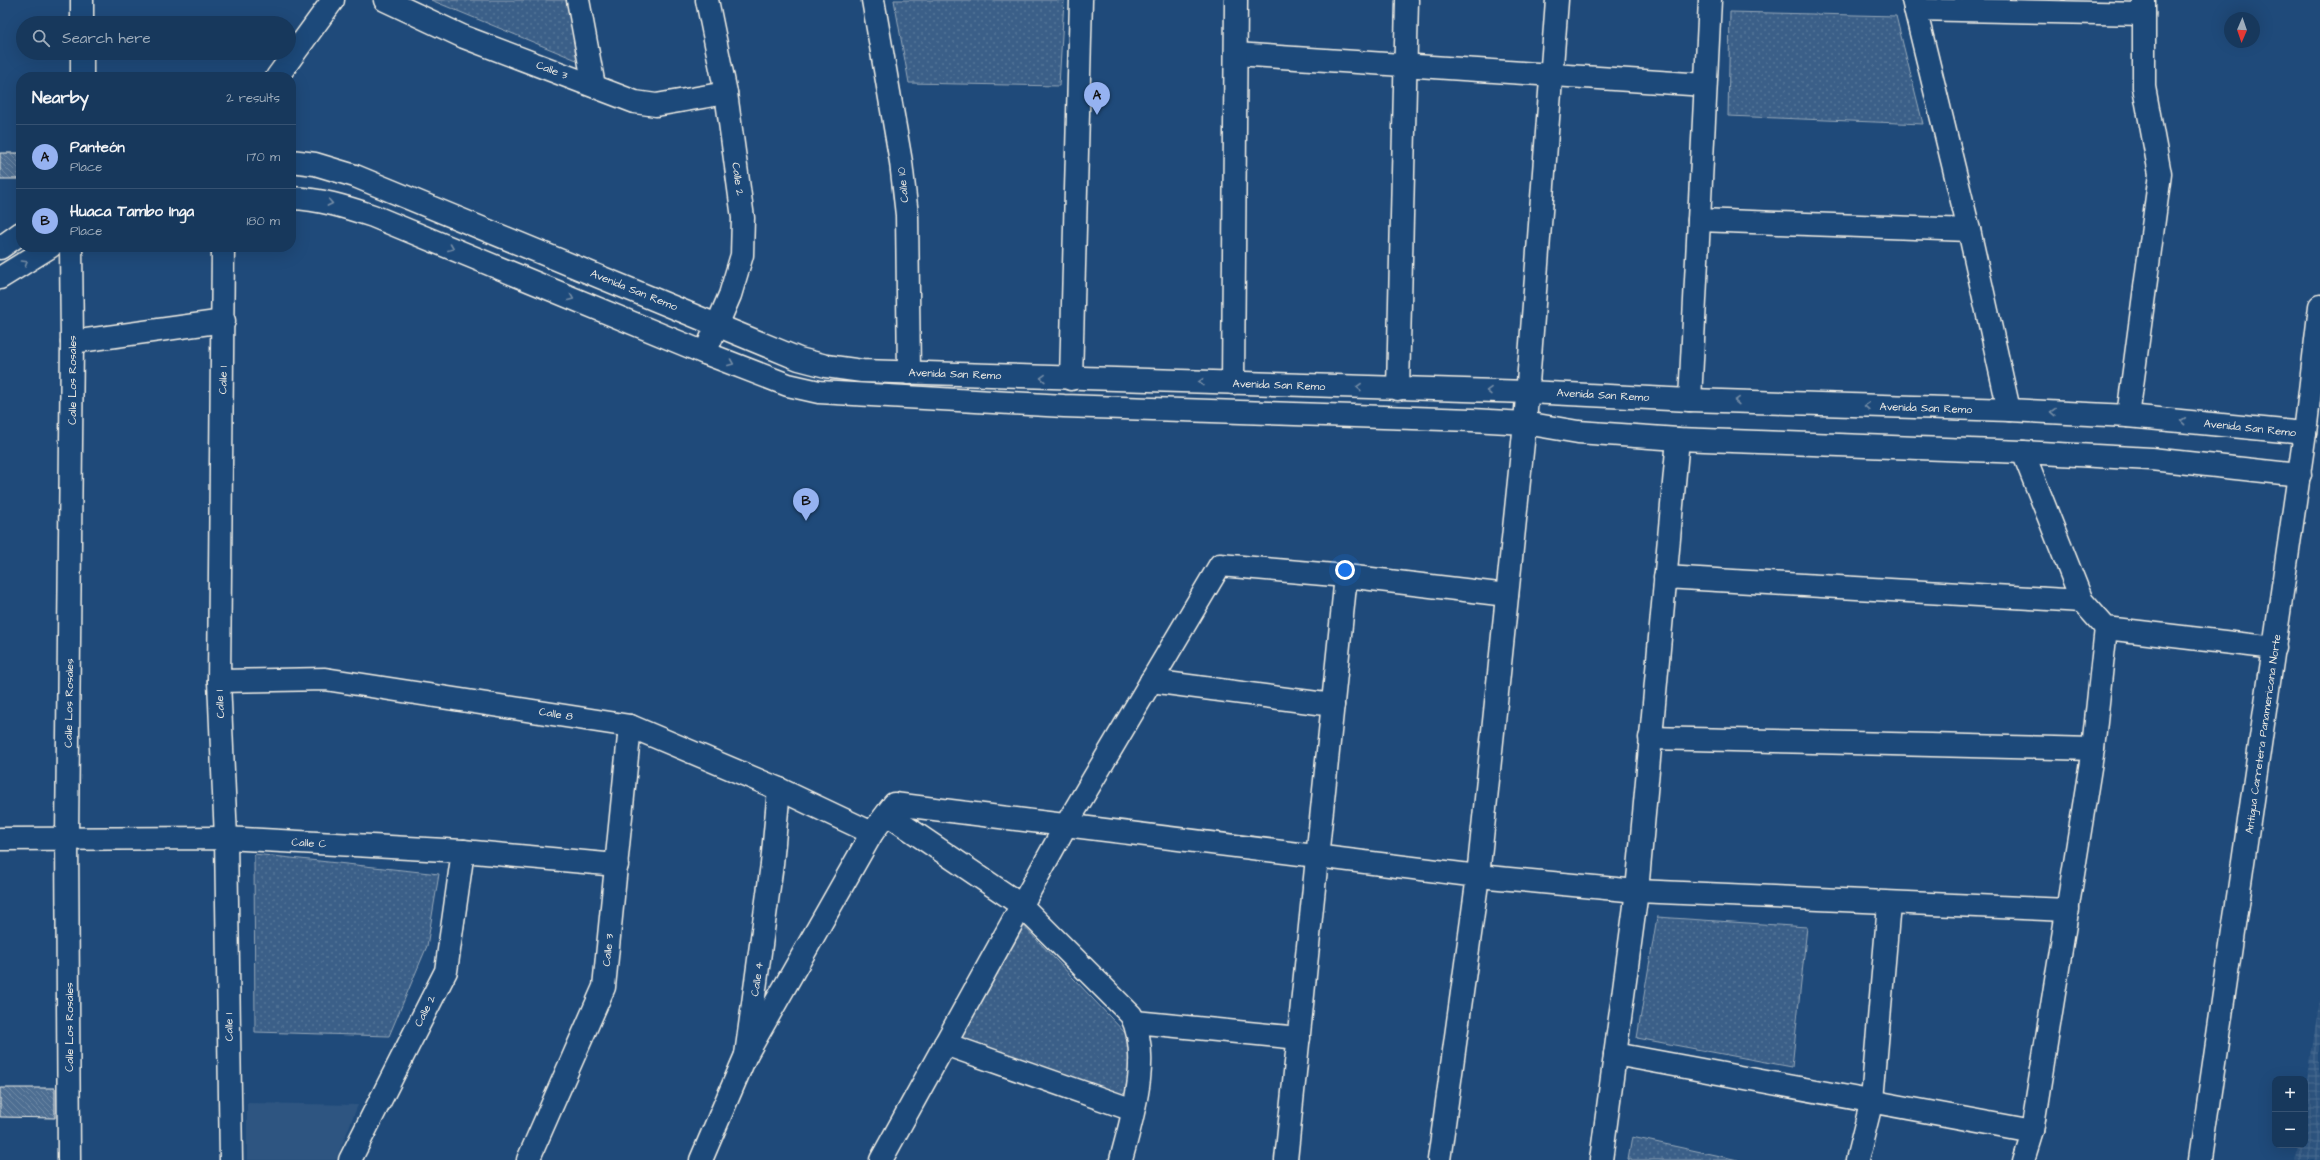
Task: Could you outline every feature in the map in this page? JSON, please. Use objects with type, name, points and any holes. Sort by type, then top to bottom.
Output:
[{"type":"street","points":[[82,0],[82,16]]},
{"type":"street","points":[[296,51],[333,0]]},
{"type":"street","name":"Calle 3","points":[[385,0],[464,37],[635,102],[656,105],[726,94]]},
{"type":"street","points":[[578,0],[594,86]]},
{"type":"street","name":"Calle 2","points":[[705,353],[730,295],[742,255],[743,218],[726,94],[707,0]]},
{"type":"street","name":"Calle 10","points":[[874,0],[901,162],[907,215],[909,373]]},
{"type":"street","points":[[1071,379],[1081,0]]},
{"type":"street","points":[[1232,383],[1236,0]]},
{"type":"street","points":[[1398,389],[1407,0]]},
{"type":"street","points":[[1439,1160],[1478,876],[1525,423],[1557,0]]},
{"type":"street","points":[[1690,400],[1710,0]]},
{"type":"street","points":[[2009,410],[1969,230],[1914,4],[2144,7],[2144,87],[2160,174],[2128,416]]},
{"type":"street","points":[[1236,54],[1705,85]]},
{"type":"street","points":[[82,60],[82,72]]},
{"type":"street","points":[[281,72],[289,60]]},
{"type":"street","name":"Avenida San Remo","points":[[296,162],[315,164],[355,176],[717,324],[798,359],[826,366],[862,371],[1071,379],[1528,392],[1690,400],[2009,410],[2128,416],[2305,433]]},
{"type":"street","points":[[296,198],[306,198],[342,205],[373,216],[705,353],[788,385],[818,392],[1064,406],[1464,419],[1525,423],[1578,432],[1678,439],[2023,452],[2151,459],[2300,475]]},
{"type":"street","points":[[1699,220],[1969,230]]},
{"type":"street","points":[[0,248],[16,237]]},
{"type":"street","points":[[0,278],[42,252]]},
{"type":"street","name":"Calle Los Rosales","points":[[70,1160],[67,837],[72,342],[71,252]]},
{"type":"street","name":"Calle 1","points":[[224,252],[219,681],[226,838],[231,1160]]},
{"type":"street","name":"Antigua Carretera Panamericana Norte","points":[[2200,1160],[2300,475],[2320,306]]},
{"type":"street","points":[[72,342],[224,321]]},
{"type":"street","points":[[1601,1160],[1636,891],[1678,439]]},
{"type":"street","points":[[2023,452],[2082,601],[2106,628],[2275,648]]},
{"type":"street","points":[[881,1160],[1066,825],[1220,565],[1346,576],[1507,595]]},
{"type":"street","points":[[1286,1160],[1346,576]]},
{"type":"street","points":[[1665,577],[2082,601]]},
{"type":"street","points":[[2024,1160],[2032,1131],[2094,750],[2106,628]]},
{"type":"street","name":"Calle 8","points":[[219,681],[325,678],[630,726],[779,789],[872,833]]},
{"type":"street","points":[[1151,682],[1333,704]]},
{"type":"street","name":"Calle 3","points":[[528,1160],[604,987],[630,726]]},
{"type":"street","points":[[1650,738],[2094,750]]},
{"type":"street","name":"Calle 4","points":[[701,1160],[746,1055],[772,864],[779,789]]},
{"type":"street","points":[[746,1055],[872,833],[894,804],[1318,855],[1478,876],[1636,891],[1889,904],[2068,910]]},
{"type":"street","points":[[887,814],[1021,905],[1131,1015],[1138,1029],[1141,1062],[1133,1110],[1121,1160]]},
{"type":"street","name":"Calle C","points":[[0,839],[67,837],[226,838],[463,851],[617,865]]},
{"type":"street","name":"Calle 2","points":[[350,1160],[446,970],[463,851]]},
{"type":"street","points":[[1857,1160],[1872,1100],[1889,904]]},
{"type":"street","points":[[1135,1022],[1299,1038]]},
{"type":"street","points":[[944,1044],[1133,1110]]},
{"type":"street","points":[[1615,1054],[1872,1100],[2032,1131]]},
{"type":"shaded area","points":[[431,0],[568,0],[579,61]]},
{"type":"shaded area","points":[[894,0],[1064,0],[1059,86],[909,83]]},
{"type":"shaded area","points":[[1730,12],[1896,16],[1923,124],[1728,116]]},
{"type":"shaded area","points":[[254,854],[439,874],[427,946],[389,1036],[255,1032]]},
{"type":"shaded area","points":[[1657,917],[1807,927],[1792,1067],[1637,1038]]},
{"type":"shaded area","points":[[1021,923],[1128,1036],[1130,1061],[1124,1101],[959,1042]]},
{"type":"shaded area","points":[[2320,999],[2320,1160],[2295,1160],[2297,1148],[2308,1148],[2308,1076]]},
{"type":"shaded area","points":[[247,1103],[358,1105],[336,1160],[247,1160]]},
{"type":"shaded area","points":[[1632,1137],[1738,1160],[1628,1160]]},
{"type":"building","points":[[0,153],[16,153],[16,179],[0,179]]},
{"type":"building","points":[[0,1088],[55,1088],[55,1118],[0,1117]]},
{"type":"place","name":"Panteón","points":[[1097,115]]},
{"type":"place","name":"Huaca Tambo Inga","points":[[806,521]]}]
